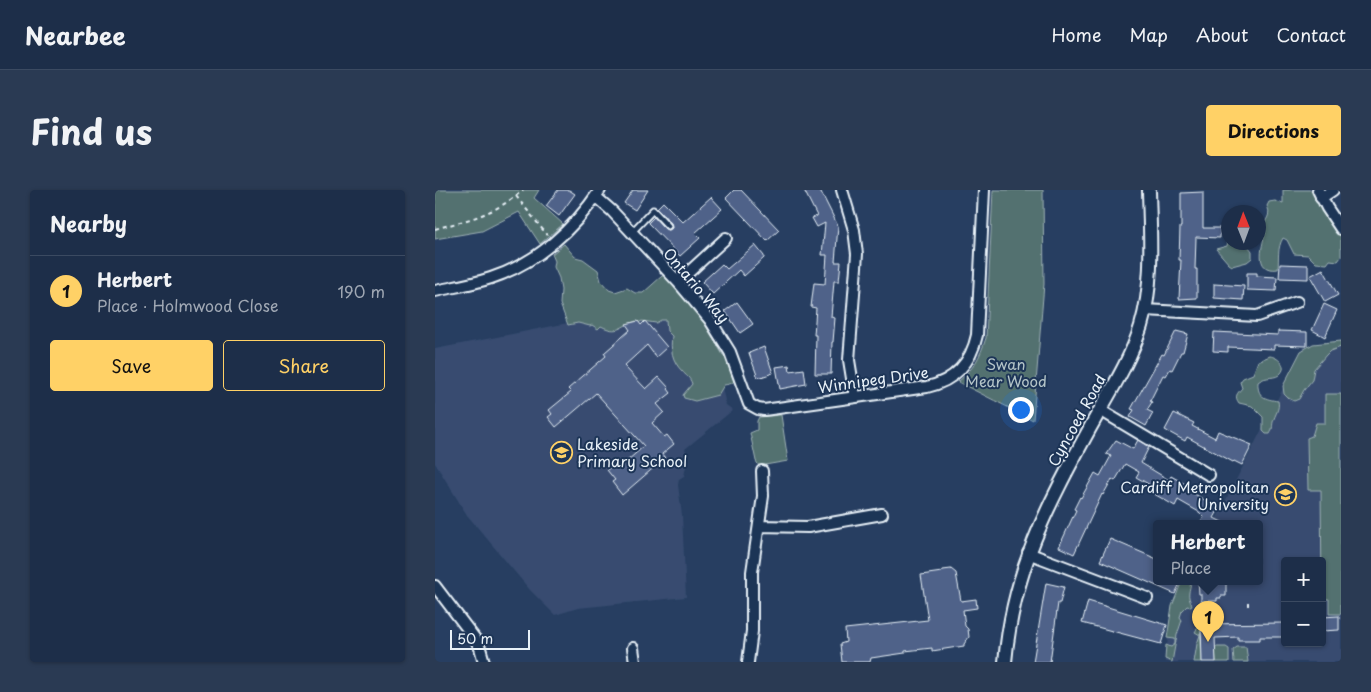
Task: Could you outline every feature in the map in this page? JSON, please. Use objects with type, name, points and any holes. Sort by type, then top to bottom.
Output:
[{"type":"street","points":[[842,190],[854,230],[857,254],[849,360],[855,397]]},
{"type":"street","name":"Winnipeg Drive","points":[[753,407],[764,410],[936,385],[952,377],[966,363],[975,345],[977,335],[984,190]]},
{"type":"street","name":"Cyncoed Road","points":[[1005,662],[1017,588],[1028,553],[1047,509],[1134,345],[1145,310],[1150,260],[1149,190]]},
{"type":"street","points":[[1333,190],[1319,194],[1341,229]]},
{"type":"street","points":[[435,291],[492,278],[530,260],[558,240],[573,225],[598,193]]},
{"type":"street","name":"Ontario Way","points":[[598,193],[704,313],[726,345],[735,363],[747,399],[753,407]]},
{"type":"street","points":[[678,282],[726,238]]},
{"type":"street","points":[[1145,310],[1257,316],[1297,302]]},
{"type":"street","points":[[1100,410],[1209,475]]},
{"type":"street","points":[[748,662],[752,631],[752,572],[763,496],[762,471]]},
{"type":"street","points":[[759,526],[808,527],[882,514]]},
{"type":"street","points":[[1028,553],[1147,598]]},
{"type":"street","points":[[435,586],[476,640],[483,662]]},
{"type":"street","points":[[633,648],[635,662]]},
{"type":"lane","points":[[631,232],[653,210],[668,226]]},
{"type":"path","points":[[435,229],[490,213],[509,202],[523,190]]},
{"type":"path","points":[[516,196],[548,237]]},
{"type":"shaded area","name":"Lakeside Primary School","points":[[646,293],[722,387],[726,405],[733,410],[685,449],[688,456],[684,476],[679,479],[678,485],[682,515],[686,597],[578,608],[555,615],[530,590],[467,515],[435,463],[435,349],[568,323]]},
{"type":"shaded area","name":"Cardiff Metropolitan University","points":[[1341,344],[1341,662],[1165,662],[1172,606],[1182,585],[1263,585],[1263,520],[1216,520],[1304,347]]},
{"type":"green space","points":[[435,190],[539,190],[534,198],[563,224],[540,244],[519,212],[482,231],[435,239]]},
{"type":"green space","name":"Swan Mear Wood","points":[[993,190],[1043,190],[1044,284],[1033,420],[958,382],[976,362],[986,338]]},
{"type":"green space","points":[[1283,190],[1318,190],[1341,229],[1341,257],[1338,261],[1330,260],[1327,264],[1316,263],[1308,255],[1294,254],[1287,240],[1283,238],[1279,249],[1278,269],[1270,269],[1265,266],[1261,256],[1262,250],[1266,250],[1266,220],[1269,212],[1267,206],[1269,202],[1275,201],[1283,204]]},
{"type":"green space","points":[[564,244],[575,257],[583,259],[598,270],[601,281],[609,290],[615,292],[627,288],[635,293],[643,293],[662,276],[667,276],[697,307],[696,313],[700,316],[723,355],[729,356],[736,378],[734,381],[724,385],[718,395],[695,401],[684,398],[683,395],[692,384],[674,359],[671,346],[672,336],[667,331],[666,320],[656,323],[642,321],[638,323],[636,321],[616,330],[601,326],[598,329],[592,325],[578,323],[568,325],[560,304],[561,290],[552,254]]},
{"type":"green space","points":[[1221,248],[1221,250],[1251,250],[1252,258],[1247,262],[1232,266],[1216,249]]},
{"type":"green space","points":[[1341,341],[1341,347],[1330,351],[1314,369],[1312,380],[1299,399],[1294,401],[1284,394],[1283,386],[1301,351],[1313,344]]},
{"type":"green space","points":[[1270,356],[1276,358],[1282,364],[1283,370],[1279,375],[1258,382],[1260,394],[1278,401],[1278,409],[1272,431],[1270,434],[1266,434],[1263,431],[1263,417],[1252,406],[1239,403],[1236,397],[1242,388],[1240,382],[1243,378],[1253,374],[1258,361]]},
{"type":"green space","points":[[1325,394],[1341,394],[1341,614],[1329,614],[1329,599],[1326,599],[1326,557],[1322,557],[1321,490],[1308,490],[1307,438],[1312,436],[1316,423],[1325,423]]},
{"type":"green space","points":[[781,415],[788,461],[759,466],[756,461],[750,433],[757,430],[759,417]]},
{"type":"green space","points":[[1180,585],[1190,585],[1189,595],[1192,605],[1191,607],[1187,606],[1182,611],[1180,617],[1182,620],[1172,662],[1165,659],[1166,645],[1171,647],[1175,644],[1175,639],[1167,638],[1172,606]]},
{"type":"green space","points":[[1200,624],[1202,662],[1194,662],[1200,635],[1195,632]]},
{"type":"green space","points":[[1215,647],[1226,647],[1229,649],[1229,662],[1216,662]]},
{"type":"green space","points":[[1237,647],[1246,647],[1248,662],[1234,662],[1233,650]]},
{"type":"building","points":[[558,190],[569,190],[575,194],[559,216],[546,206]]},
{"type":"building","points":[[633,190],[648,190],[635,210],[624,203]]},
{"type":"building","points":[[734,190],[741,190],[779,230],[767,241],[726,198]]},
{"type":"building","points":[[804,190],[820,190],[838,226],[835,262],[841,262],[839,281],[834,281],[831,317],[835,318],[831,374],[815,374],[816,335],[814,335],[816,308],[811,307],[814,283],[825,284],[827,255],[822,255],[825,223],[817,227],[812,218],[817,216]]},
{"type":"building","points":[[1203,192],[1203,228],[1220,228],[1220,238],[1196,237],[1195,269],[1197,269],[1197,298],[1179,299],[1181,193]]},
{"type":"building","points":[[711,197],[722,209],[695,233],[700,238],[680,256],[648,223],[654,217],[665,229],[669,230],[672,228],[671,223],[657,208],[663,202],[683,222]]},
{"type":"building","points":[[755,245],[764,258],[744,276],[739,270],[713,294],[702,282],[722,264],[727,269]]},
{"type":"building","points":[[1280,264],[1308,265],[1308,279],[1279,278]]},
{"type":"building","points":[[1323,269],[1338,295],[1325,302],[1310,276]]},
{"type":"building","points":[[1247,273],[1257,273],[1257,276],[1277,277],[1276,291],[1247,290]]},
{"type":"building","points":[[1214,284],[1244,286],[1243,300],[1214,298]]},
{"type":"building","points":[[737,302],[753,324],[740,333],[725,311]]},
{"type":"building","points":[[1324,304],[1337,310],[1325,337],[1312,330]]},
{"type":"building","points":[[638,321],[641,325],[645,321],[667,347],[656,357],[647,345],[624,366],[646,389],[659,377],[669,388],[671,393],[657,404],[664,412],[652,423],[664,437],[667,435],[674,444],[662,454],[665,458],[622,495],[612,482],[615,480],[607,470],[614,464],[619,468],[644,446],[596,393],[556,427],[548,417],[552,414],[549,410],[571,392],[568,389],[606,356],[604,353],[630,330],[626,324]]},
{"type":"building","points":[[1176,331],[1188,334],[1183,352],[1181,352],[1172,370],[1170,369],[1166,376],[1163,375],[1150,401],[1152,402],[1147,410],[1153,413],[1146,426],[1130,417],[1134,410],[1131,409],[1162,354],[1164,355]]},
{"type":"building","points":[[1278,331],[1307,332],[1307,346],[1274,345],[1274,349],[1228,347],[1228,352],[1213,351],[1214,332],[1278,335]]},
{"type":"building","points":[[764,347],[773,373],[758,378],[749,353]]},
{"type":"building","points":[[789,365],[790,371],[804,369],[806,384],[780,389],[776,367]]},
{"type":"building","points":[[1174,413],[1194,423],[1192,426],[1215,438],[1218,431],[1252,445],[1242,465],[1187,437],[1185,441],[1165,430]]},
{"type":"building","points":[[1116,440],[1133,449],[1138,440],[1149,447],[1141,463],[1169,480],[1171,476],[1187,485],[1185,488],[1219,509],[1214,518],[1218,520],[1202,520],[1204,517],[1199,512],[1178,500],[1175,506],[1149,491],[1152,486],[1136,477],[1139,472],[1125,464],[1115,481],[1112,479],[1102,494],[1074,554],[1059,547],[1080,497],[1095,473],[1100,476],[1111,456],[1106,454]]},
{"type":"building","points":[[1110,539],[1153,557],[1153,584],[1100,561]]},
{"type":"building","points":[[951,569],[956,573],[961,601],[976,599],[977,608],[963,610],[965,626],[968,629],[969,637],[964,646],[932,651],[932,648],[905,651],[905,653],[871,658],[870,662],[842,662],[840,644],[846,642],[845,629],[928,620],[921,575]]},
{"type":"building","points":[[1046,583],[1064,587],[1060,603],[1058,603],[1050,662],[1033,662]]},
{"type":"building","points":[[1155,585],[1179,585],[1175,594]]},
{"type":"building","points":[[1198,585],[1226,585],[1226,596],[1217,598],[1217,601],[1201,601],[1201,594],[1199,594]]},
{"type":"building","points":[[1088,601],[1167,625],[1161,644],[1082,623]]},
{"type":"building","points":[[1339,616],[1339,630],[1326,631],[1326,617]]},
{"type":"building","points":[[1281,623],[1281,637],[1260,637],[1260,640],[1238,640],[1238,637],[1215,638],[1216,662],[1202,662],[1201,624]]},
{"type":"place","name":"Lakeside Primary School","points":[[561,452]]},
{"type":"place","name":"Cardiff Metropolitan University","points":[[1285,495]]},
{"type":"place","name":"Herbert","points":[[1208,642]]}]
